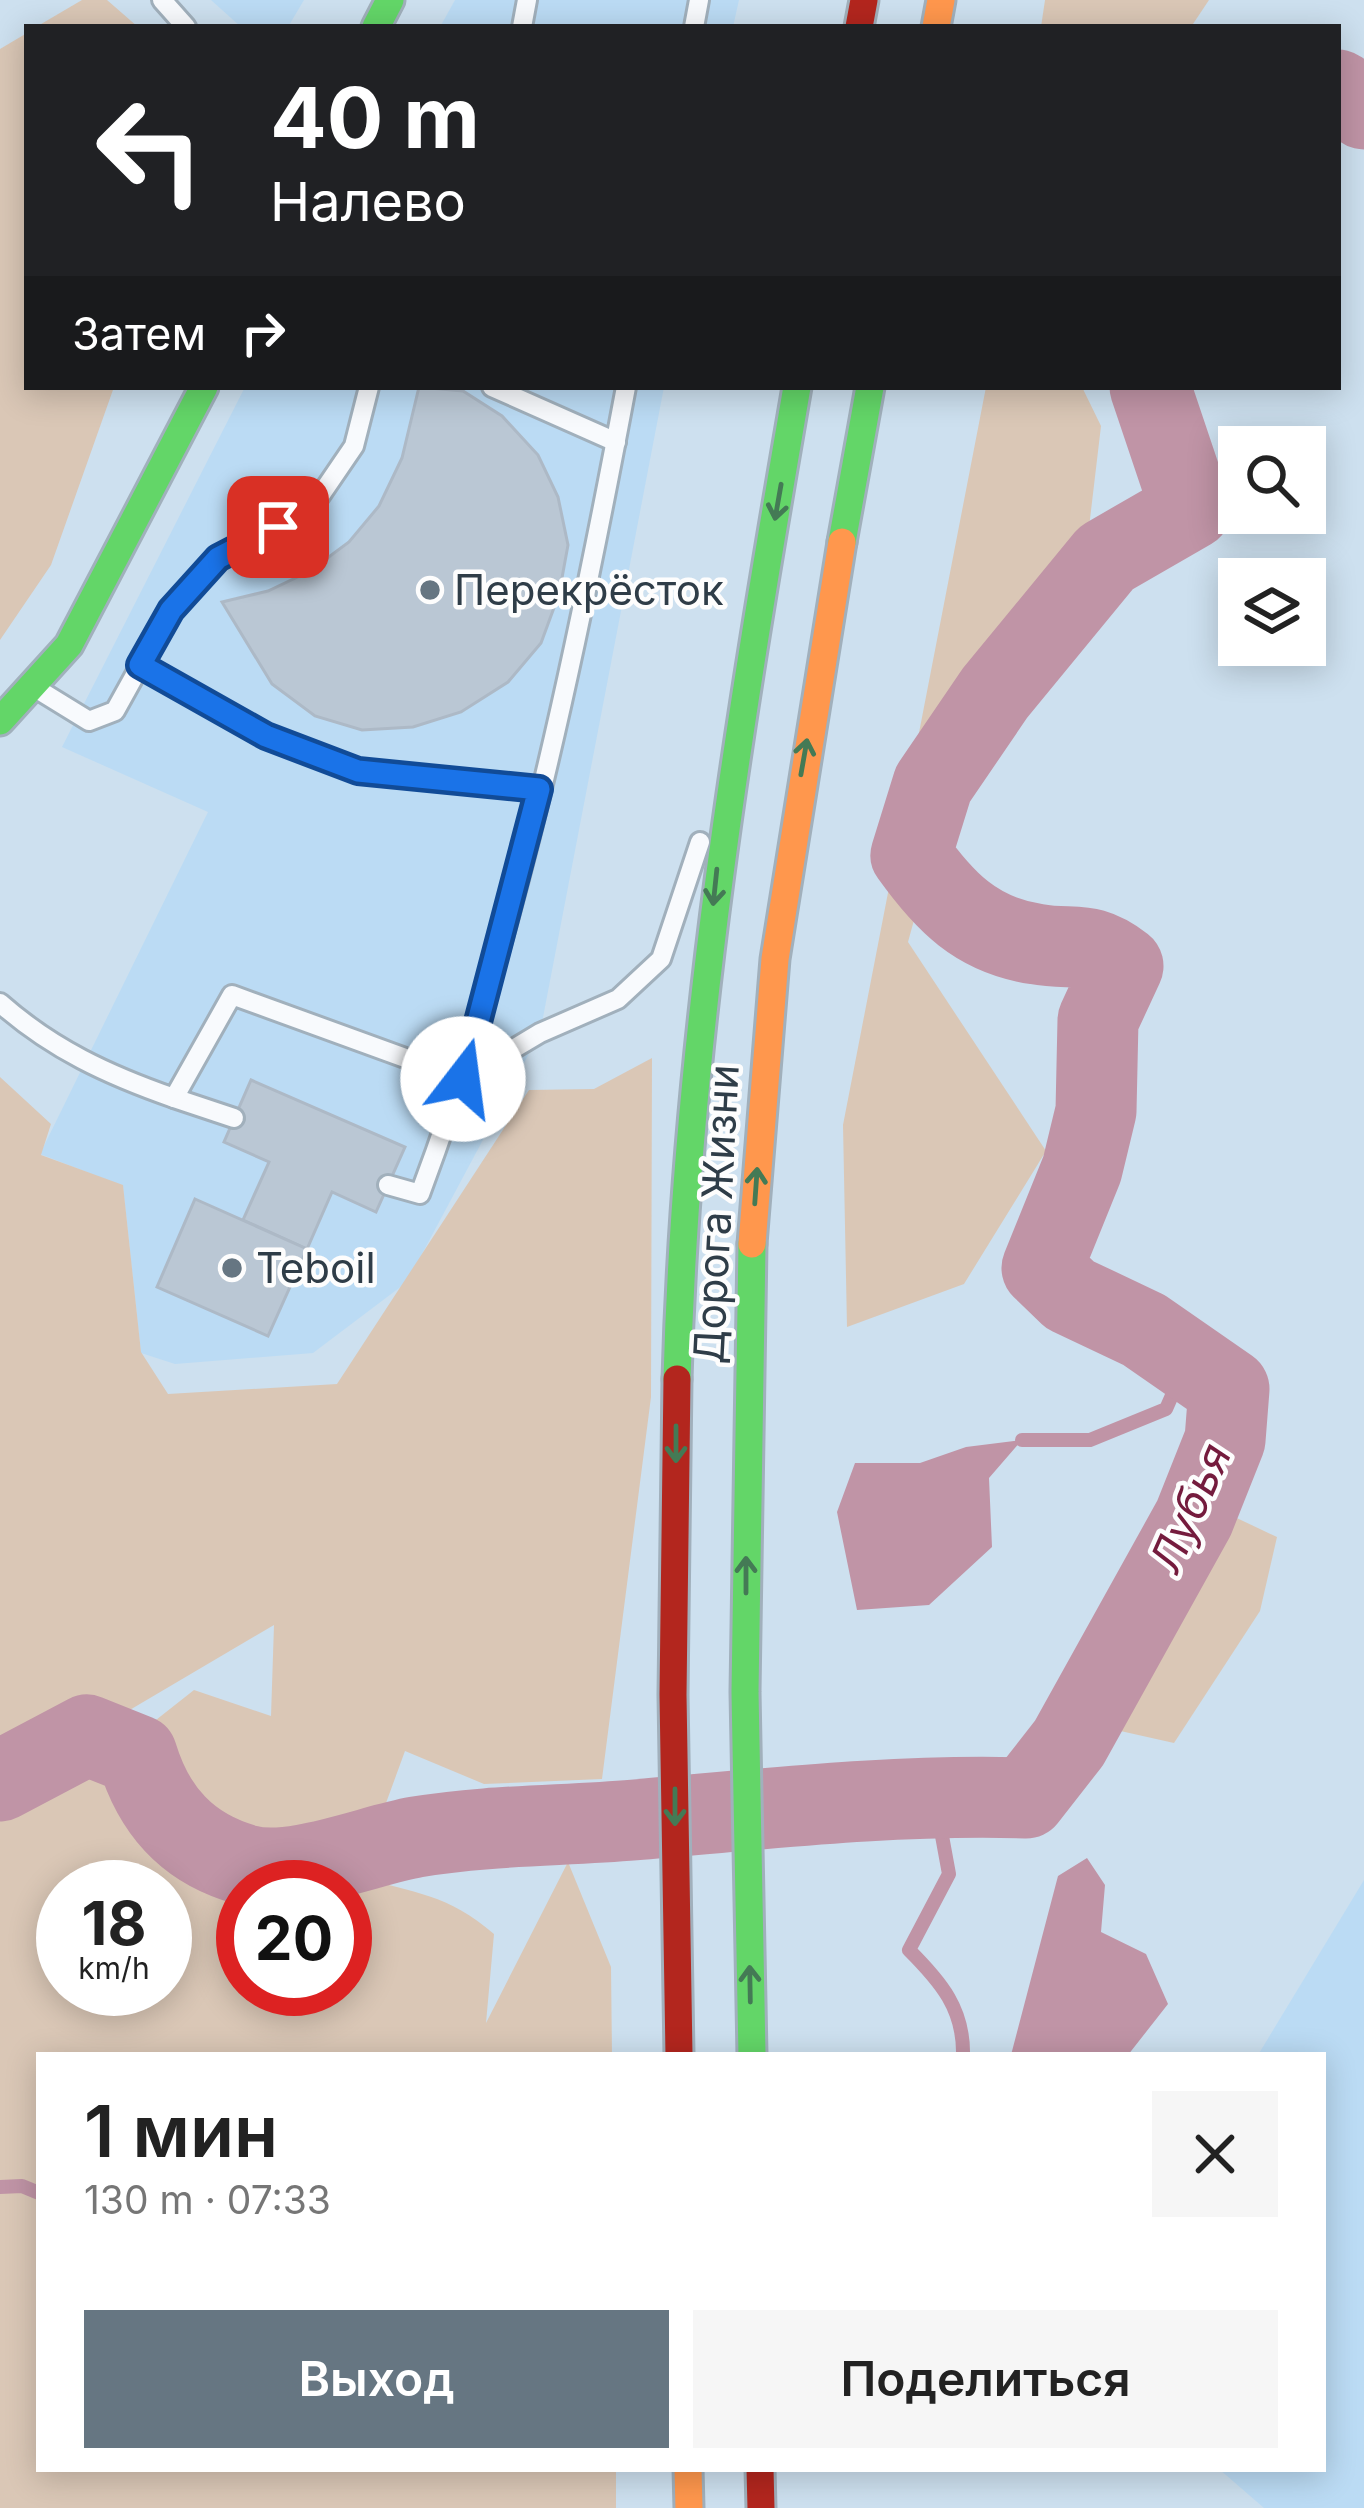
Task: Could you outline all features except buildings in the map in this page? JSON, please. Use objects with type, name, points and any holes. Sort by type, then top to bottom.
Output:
[{"type":"main road","name":"Дорога Жизни","points":[[679,2052],[674,1696],[677,1325],[692,1093],[718,860],[797,390]]},
{"type":"main road","name":"Дорога Жизни","points":[[752,2052],[745,1693],[748,1297],[776,959],[802,772],[869,390]]},
{"type":"main road","points":[[0,721],[69,645],[197,393]]},
{"type":"main road","points":[[688,2472],[688,2508]]},
{"type":"main road","points":[[760,2472],[761,2508]]},
{"type":"lane","points":[[162,0],[183,24]]},
{"type":"lane","points":[[32,686],[88,721],[115,711],[171,610],[218,558],[309,512],[354,446],[369,390]]},
{"type":"lane","points":[[499,390],[616,442]]},
{"type":"lane","points":[[388,1186],[420,1194],[463,1079],[586,609],[625,390]]},
{"type":"lane","points":[[140,665],[266,736],[358,771],[539,789]]},
{"type":"lane","points":[[463,1079],[540,1034],[618,999],[661,959],[743,712]]},
{"type":"lane","points":[[174,1097],[232,994],[463,1079]]},
{"type":"lane","points":[[0,1003],[41,1039],[115,1078],[234,1118]]},
{"type":"shaded area","points":[[82,0],[107,0],[135,24],[41,24]]},
{"type":"shaded area","points":[[211,0],[304,0],[290,24],[238,24]]},
{"type":"shaded area","points":[[455,0],[739,0],[734,24],[442,24]]},
{"type":"shaded area","points":[[1045,0],[1209,0],[1193,24],[1041,24]]},
{"type":"shaded area","points":[[24,35],[24,390],[113,390],[51,565],[0,640],[0,49]]},
{"type":"shaded area","points":[[243,390],[663,390],[540,1033],[407,1282],[313,1353],[175,1364],[141,1353],[123,1186],[40,1154],[208,812],[62,747]]},
{"type":"shaded area","points":[[985,390],[1083,390],[1101,426],[1088,536],[944,811],[908,942],[1046,1151],[964,1284],[847,1327],[843,1125]]},
{"type":"shaded area","points":[[652,1058],[651,1397],[602,1779],[484,1784],[405,1751],[365,1860],[216,1860],[216,2016],[372,2016],[372,1881],[446,1903],[494,1934],[486,2023],[568,1862],[611,1967],[612,2052],[36,2052],[36,2472],[616,2472],[616,2508],[0,2508],[0,1077],[51,1124],[41,1155],[123,1185],[141,1352],[168,1394],[337,1384],[529,1090],[594,1089]],"holes":[[[274,1625],[271,1716],[194,1690],[142,1731],[89,1734]]]},
{"type":"shaded area","points":[[1022,1440],[989,1478],[992,1547],[929,1605],[857,1610],[837,1512],[855,1463],[920,1463],[966,1447]]},
{"type":"shaded area","points":[[1226,1513],[1277,1537],[1260,1611],[1174,1743],[1116,1730]]},
{"type":"shaded area","points":[[1087,1858],[1105,1885],[1101,1932],[1146,1954],[1168,2004],[1130,2052],[1012,2052],[1058,1876]]},
{"type":"shaded area","points":[[1364,1880],[1364,2508],[1264,2508],[1222,2472],[1326,2472],[1326,2052],[1260,2052]]},
{"type":"waterway","name":"Лубья","points":[[1341,92],[1364,109]]},
{"type":"waterway","name":"Лубья","points":[[0,1781],[87,1735],[137,1755],[153,1794],[191,1838],[225,1858],[265,1868],[308,1864],[416,1837],[470,1830],[879,1800],[1026,1798],[1069,1743],[1194,1518],[1225,1440],[1229,1389],[1144,1330],[1070,1295],[1042,1268],[1082,1169],[1096,1111],[1098,1020],[1123,966],[1090,949],[1050,946],[996,933],[949,901],[911,855],[933,784],[995,693],[1106,558],[1191,509],[1151,390]]},
{"type":"waterway","points":[[1022,1440],[1090,1440],[1166,1409],[1177,1384],[1229,1389]]},
{"type":"waterway","points":[[954,1796],[940,1825],[949,1874],[909,1950],[955,2010],[963,2052]]},
{"type":"waterway","points":[[0,2187],[22,2186],[36,2192]]},
{"type":"traffic: fast","points":[[378,24],[390,0]]},
{"type":"traffic: fast","points":[[0,721],[69,645],[202,390]]},
{"type":"traffic: fast","points":[[677,1379],[682,1253],[704,1004],[736,757],[796,390]]},
{"type":"traffic: fast","points":[[842,542],[869,390]]},
{"type":"traffic: fast","points":[[752,1244],[745,1692],[752,2052]]},
{"type":"traffic: slow","points":[[937,24],[941,0]]},
{"type":"traffic: slow","points":[[752,1244],[775,959],[842,542]]},
{"type":"traffic: slow","points":[[688,2472],[689,2508]]},
{"type":"traffic: jam","points":[[860,24],[864,0]]},
{"type":"traffic: jam","points":[[677,1379],[673,1695],[679,2052]]},
{"type":"traffic: jam","points":[[760,2472],[761,2508]]},
{"type":"place","name":"Перекрёсток","points":[[430,590]]},
{"type":"place","name":"Teboil","points":[[232,1268]]},
{"type":"route","points":[[278,527],[218,558],[171,610],[140,665],[266,736],[358,771],[460,777],[539,789],[463,1079]]}]
